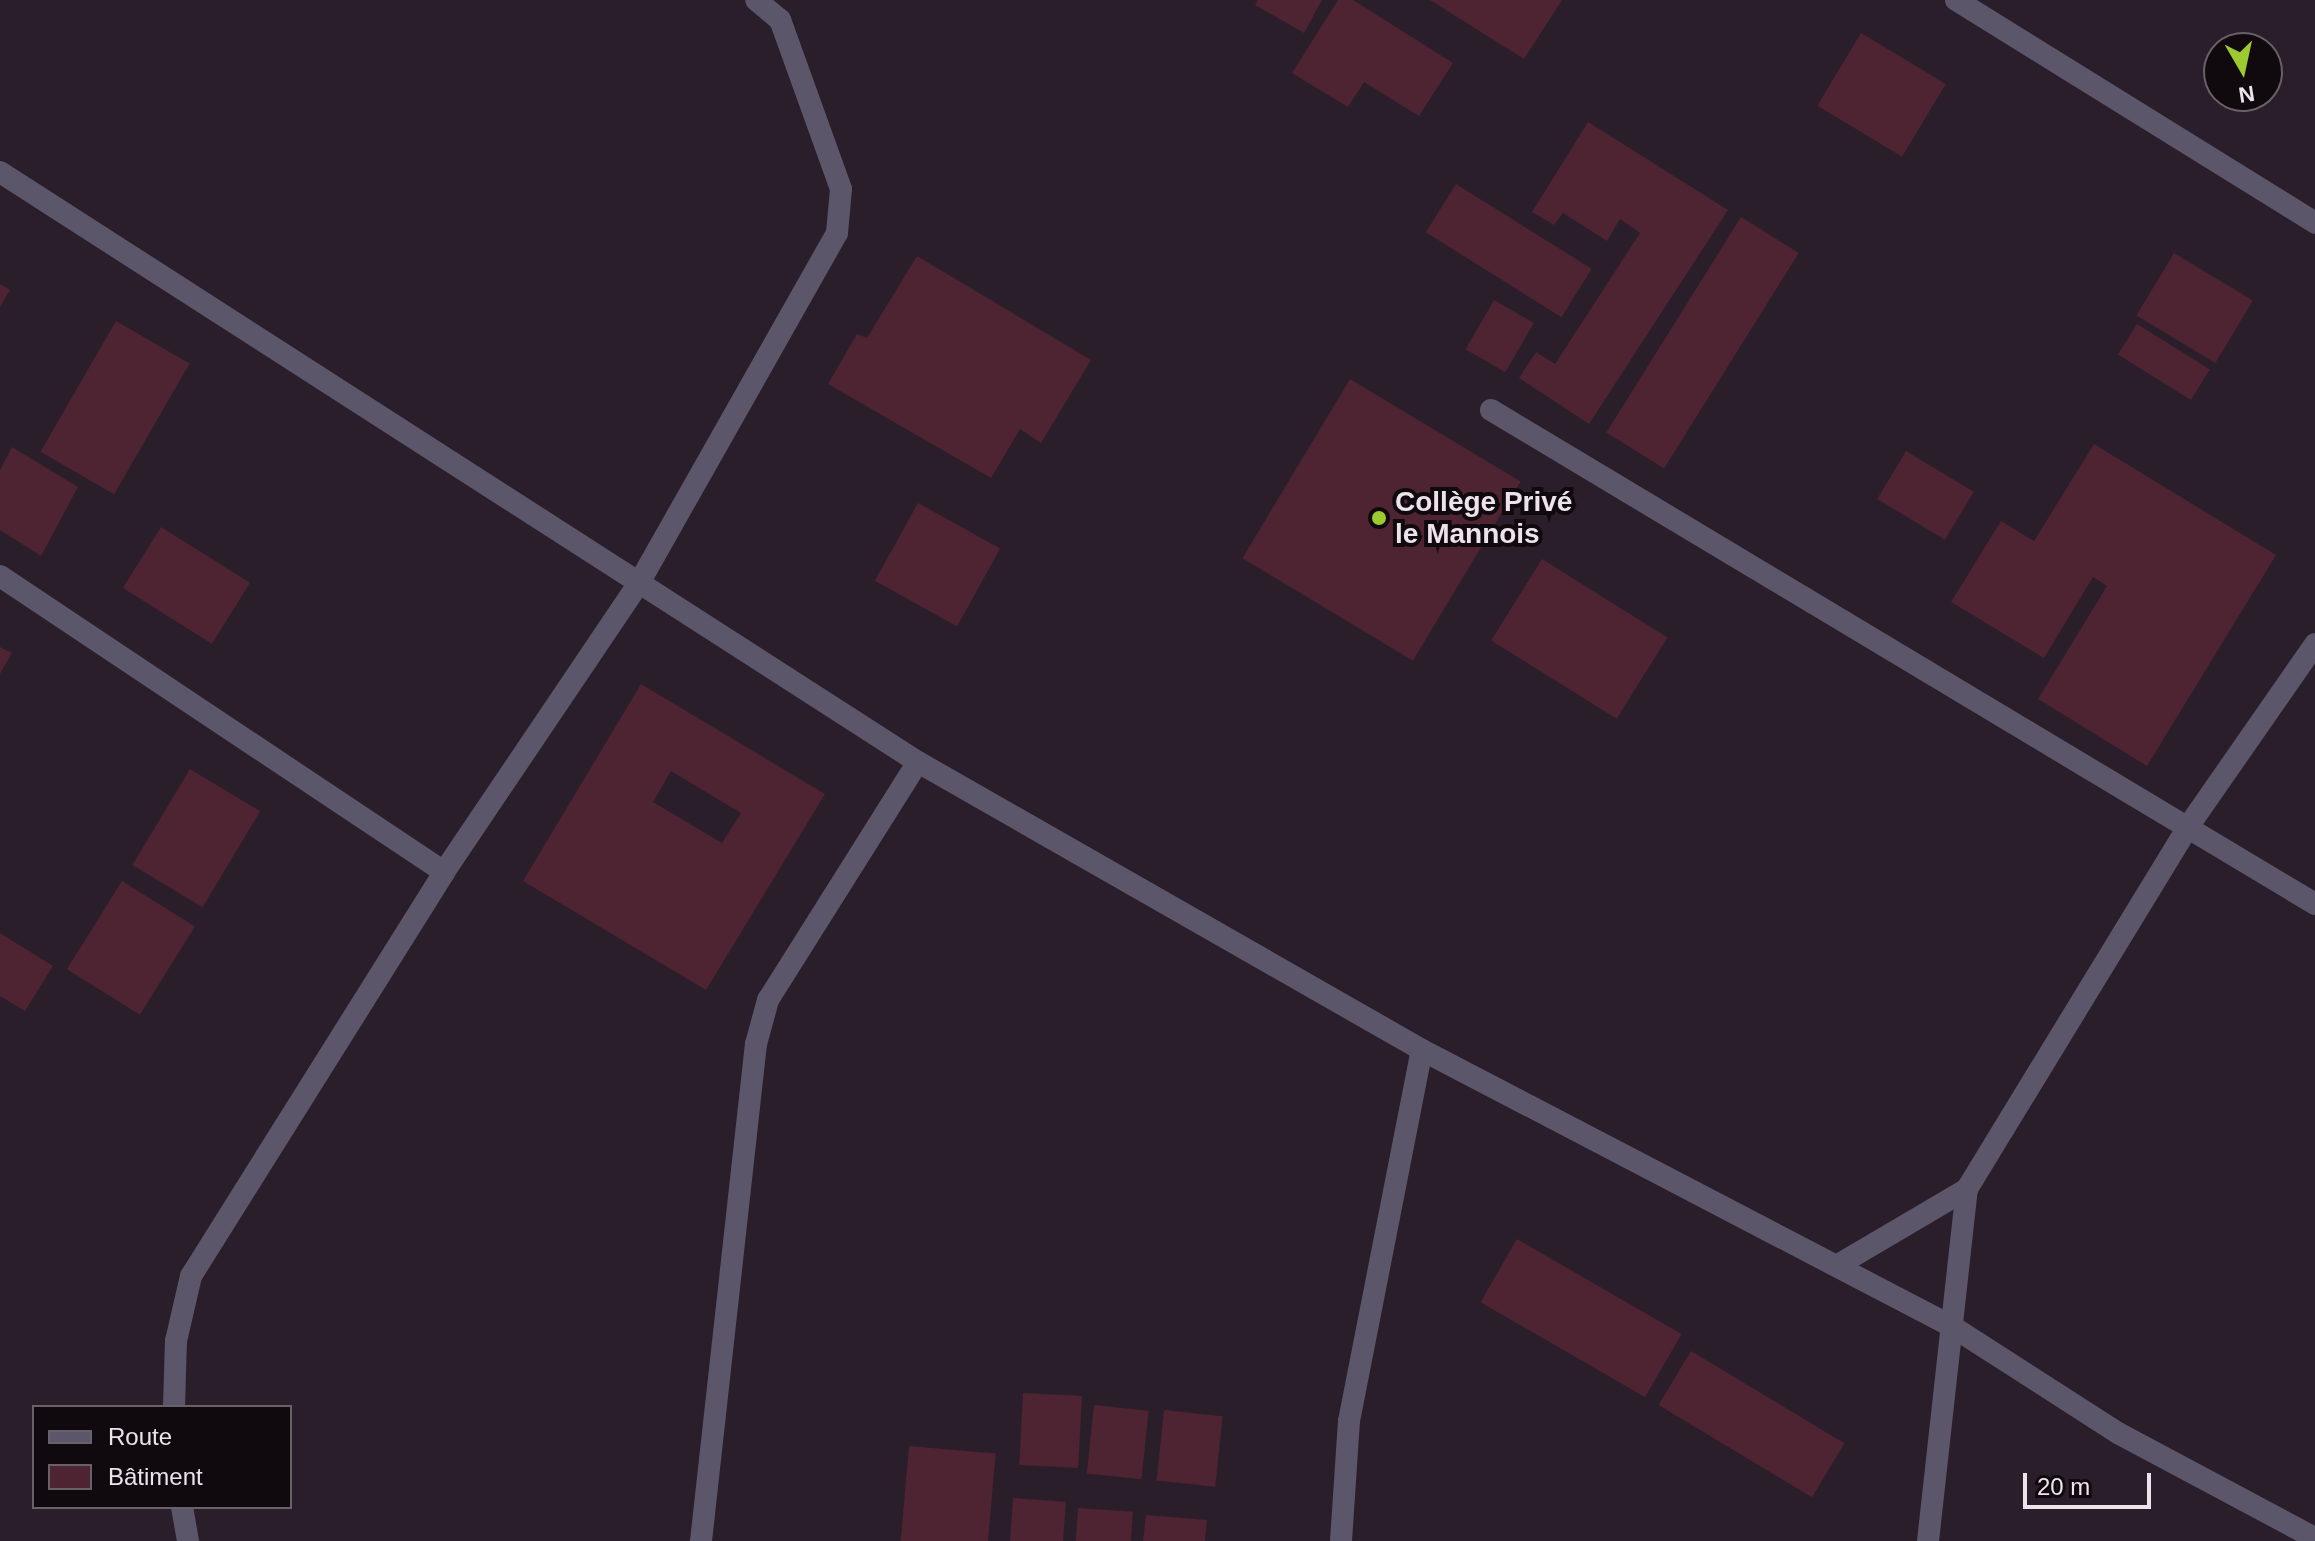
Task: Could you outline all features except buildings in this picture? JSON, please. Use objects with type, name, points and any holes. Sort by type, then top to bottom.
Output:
[{"type":"street","points":[[174,1405],[176,1341],[191,1276],[444,872],[639,583],[837,233],[841,189],[780,10],[756,0]]},
{"type":"street","points":[[1956,0],[2315,223]]},
{"type":"street","points":[[0,172],[918,762],[1422,1050],[1953,1327],[2118,1433],[2315,1538]]},
{"type":"street","points":[[1491,410],[2190,824],[2315,904]]},
{"type":"street","points":[[0,576],[444,872]]},
{"type":"street","points":[[1928,1541],[1967,1189],[2190,824],[2315,644]]},
{"type":"street","points":[[701,1541],[756,1044],[768,1000],[918,762]]},
{"type":"street","points":[[1341,1541],[1349,1421],[1422,1050]]},
{"type":"street","points":[[1838,1265],[1967,1189]]},
{"type":"street","points":[[182,1509],[188,1541]]},
{"type":"place","name":"Collège Privé le Mannois","points":[[1379,518]]}]
